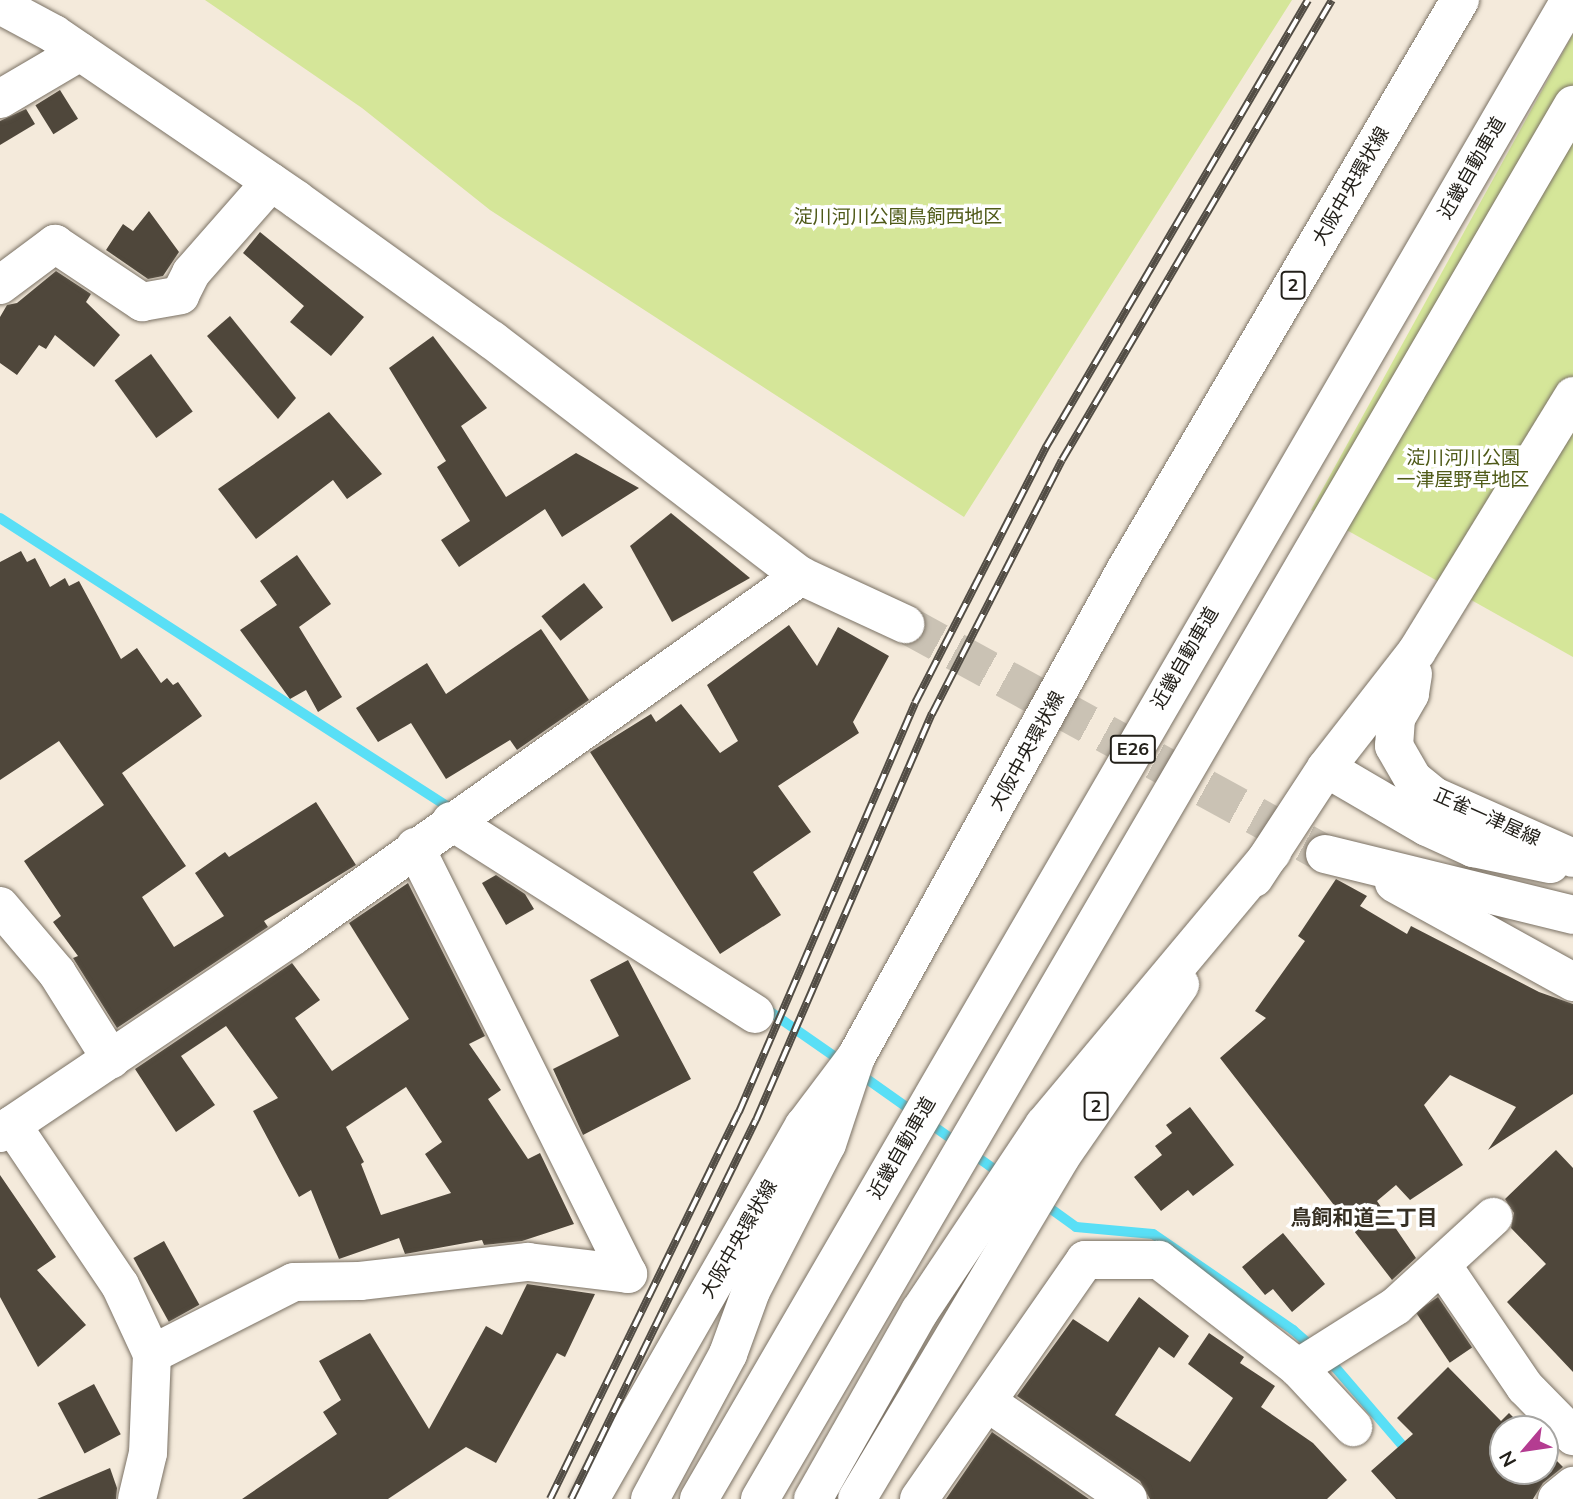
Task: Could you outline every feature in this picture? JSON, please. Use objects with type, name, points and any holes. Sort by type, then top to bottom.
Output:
[{"type":"main road","name":"大阪中央環状線","points":[[590,1499],[804,1126],[856,1057],[1126,569],[1460,0]]},
{"type":"main road","name":"近畿自動車道","points":[[699,1499],[1570,0]]},
{"type":"main road","points":[[0,5],[80,52],[271,182],[492,340],[801,576],[905,624]]},
{"type":"main road","points":[[0,99],[80,52]]},
{"type":"main road","name":"E26","points":[[761,1499],[1573,105]]},
{"type":"main road","points":[[0,285],[55,244],[142,302],[180,295],[191,273],[271,182]]},
{"type":"main road","name":"2","points":[[858,1499],[1060,1158],[1272,852],[1326,768],[1417,651],[1573,396]]},
{"type":"main road","points":[[137,1499],[149,1453],[152,1354],[120,1285],[6,1129],[111,1059],[801,576]]},
{"type":"main road","name":"正雀一津屋線","points":[[1417,651],[1410,694],[1396,718],[1394,746],[1413,779],[1434,796],[1573,858]]},
{"type":"main road","name":"正雀一津屋線","points":[[1326,768],[1427,827],[1474,848],[1573,869]]},
{"type":"main road","points":[[451,821],[755,1014]]},
{"type":"main road","points":[[152,1354],[294,1282],[360,1281],[528,1262],[628,1274],[415,847]]},
{"type":"main road","points":[[813,1499],[920,1311],[1044,1125],[1272,852]]},
{"type":"main road","points":[[1573,915],[1342,859],[1573,982]]},
{"type":"main road","points":[[0,906],[57,973],[111,1059]]},
{"type":"main road","points":[[650,1499],[717,1376],[751,1291],[827,1144],[856,1057]]},
{"type":"main road","points":[[1298,1368],[1396,1306],[1493,1217]]},
{"type":"main road","points":[[919,1499],[1085,1260],[1159,1260],[1298,1368],[1353,1427]]},
{"type":"main road","points":[[1442,1265],[1525,1387],[1573,1436]]},
{"type":"main road","points":[[987,1402],[1128,1499]]},
{"type":"main road","points":[[1557,1499],[1573,1486]]},
{"type":"green space","name":"淀川河川公園鳥飼西地区","points":[[205,0],[1292,0],[964,517],[490,210],[362,108]]},
{"type":"green space","name":"淀川河川公園 一津屋野草地区","points":[[1573,34],[1573,657],[1311,510]]},
{"type":"building","points":[[60,90],[78,119],[53,134],[35,105]]},
{"type":"building","points":[[26,109],[35,124],[0,145],[0,121]]},
{"type":"building","points":[[149,211],[179,252],[163,276],[148,279],[106,250],[123,224],[133,231]]},
{"type":"building","points":[[260,232],[364,317],[331,356],[290,322],[304,306],[243,253]]},
{"type":"building","points":[[56,271],[91,294],[86,302],[120,335],[94,367],[55,335],[46,349],[39,345],[17,375],[0,363],[0,317],[7,305],[17,303]]},
{"type":"building","points":[[230,316],[296,398],[278,419],[207,336]]},
{"type":"building","points":[[433,336],[487,408],[461,426],[506,497],[576,453],[639,488],[562,537],[545,509],[459,567],[441,540],[470,521],[437,467],[446,461],[389,368]]},
{"type":"building","points":[[151,354],[193,411],[156,438],[115,380]]},
{"type":"building","points":[[329,412],[382,474],[347,499],[333,480],[256,539],[218,489]]},
{"type":"building","points":[[671,513],[750,578],[672,622],[630,546]]},
{"type":"building","points":[[21,551],[27,562],[35,558],[50,587],[65,578],[69,586],[79,581],[121,659],[137,648],[161,683],[167,678],[173,685],[178,682],[202,716],[122,773],[186,866],[142,897],[174,947],[224,916],[195,873],[225,852],[229,857],[316,802],[356,865],[264,921],[268,927],[117,1028],[73,958],[78,956],[53,922],[61,916],[24,861],[104,805],[59,741],[0,780],[0,562]]},
{"type":"building","points":[[297,555],[331,604],[299,627],[342,697],[318,712],[306,690],[290,699],[240,630],[277,605],[260,581]]},
{"type":"building","points":[[584,583],[603,607],[561,641],[541,616]]},
{"type":"building","points":[[789,625],[817,666],[838,627],[889,656],[853,722],[859,733],[778,786],[811,832],[753,872],[781,915],[720,954],[590,752],[651,714],[656,722],[681,704],[720,753],[738,741],[707,685]]},
{"type":"building","points":[[541,629],[589,700],[517,750],[510,740],[446,779],[411,723],[378,742],[356,708],[427,663],[446,694]]},
{"type":"building","points":[[496,875],[525,894],[534,909],[506,925],[482,883]]},
{"type":"building","points":[[1336,879],[1367,896],[1360,906],[1407,934],[1411,926],[1539,992],[1573,1004],[1573,1094],[1488,1150],[1516,1107],[1450,1075],[1424,1105],[1463,1165],[1410,1200],[1396,1185],[1377,1201],[1416,1258],[1392,1280],[1220,1058],[1266,1018],[1255,1011],[1305,941],[1298,936]]},
{"type":"building","points":[[408,883],[485,1036],[469,1044],[501,1090],[488,1099],[528,1159],[540,1153],[574,1224],[522,1241],[484,1245],[482,1240],[405,1254],[399,1238],[339,1259],[311,1190],[299,1197],[253,1111],[278,1098],[226,1026],[181,1056],[215,1105],[176,1132],[135,1069],[292,963],[320,1000],[295,1018],[332,1071],[409,1019],[349,923]],"holes":[[[406,1087],[442,1142],[425,1154],[451,1193],[381,1215],[361,1164],[364,1162],[346,1127]]]},
{"type":"building","points":[[628,960],[691,1079],[583,1135],[553,1069],[619,1036],[590,980]]},
{"type":"building","points":[[1190,1107],[1234,1165],[1193,1196],[1188,1190],[1161,1211],[1134,1177],[1162,1155],[1155,1146],[1172,1133],[1166,1125]]},
{"type":"building","points":[[1556,1150],[1573,1168],[1573,1372],[1507,1302],[1546,1264],[1511,1228],[1514,1213],[1505,1199]]},
{"type":"building","points":[[0,1175],[56,1257],[37,1270],[86,1325],[38,1367],[0,1297]]},
{"type":"building","points":[[1283,1233],[1325,1284],[1292,1312],[1273,1289],[1265,1295],[1242,1267]]},
{"type":"building","points":[[164,1241],[199,1305],[169,1322],[133,1258]]},
{"type":"building","points":[[527,1284],[595,1294],[565,1357],[557,1353],[496,1463],[466,1447],[388,1499],[242,1499],[337,1434],[323,1412],[341,1400],[319,1361],[370,1333],[429,1429],[486,1326],[502,1335]]},
{"type":"building","points":[[1139,1297],[1189,1336],[1174,1358],[1159,1347],[1115,1415],[1190,1462],[1233,1398],[1188,1364],[1209,1333],[1244,1357],[1240,1363],[1275,1386],[1261,1407],[1313,1443],[1347,1480],[1327,1499],[1150,1499],[1140,1481],[1017,1396],[1073,1319],[1108,1342]]},
{"type":"building","points":[[1438,1297],[1472,1348],[1450,1363],[1416,1312]]},
{"type":"building","points":[[1448,1367],[1495,1415],[1489,1415],[1489,1485],[1542,1485],[1533,1499],[1396,1499],[1371,1471],[1413,1434],[1397,1418]]},
{"type":"building","points":[[94,1384],[121,1434],[85,1454],[58,1403]]},
{"type":"building","points":[[992,1432],[1089,1499],[946,1499]]},
{"type":"building","points":[[110,1468],[117,1488],[116,1499],[37,1499]]},
{"type":"waterway","points":[[0,518],[453,810]]},
{"type":"waterway","points":[[762,1006],[844,1063]]},
{"type":"waterway","points":[[857,1072],[1004,1176]]},
{"type":"waterway","points":[[1040,1201],[1076,1227],[1153,1234],[1293,1330],[1335,1367],[1409,1453]]},
{"type":"tunnel","points":[[905,624],[1325,854]]},
{"type":"railway","points":[[550,1499],[739,1112],[915,703],[1046,447],[1308,0]]},
{"type":"railway","points":[[571,1499],[756,1120],[932,714],[1062,460],[1332,0]]},
{"type":"district","name":"鳥飼和道二丁目","points":[[1364,1217]]}]
